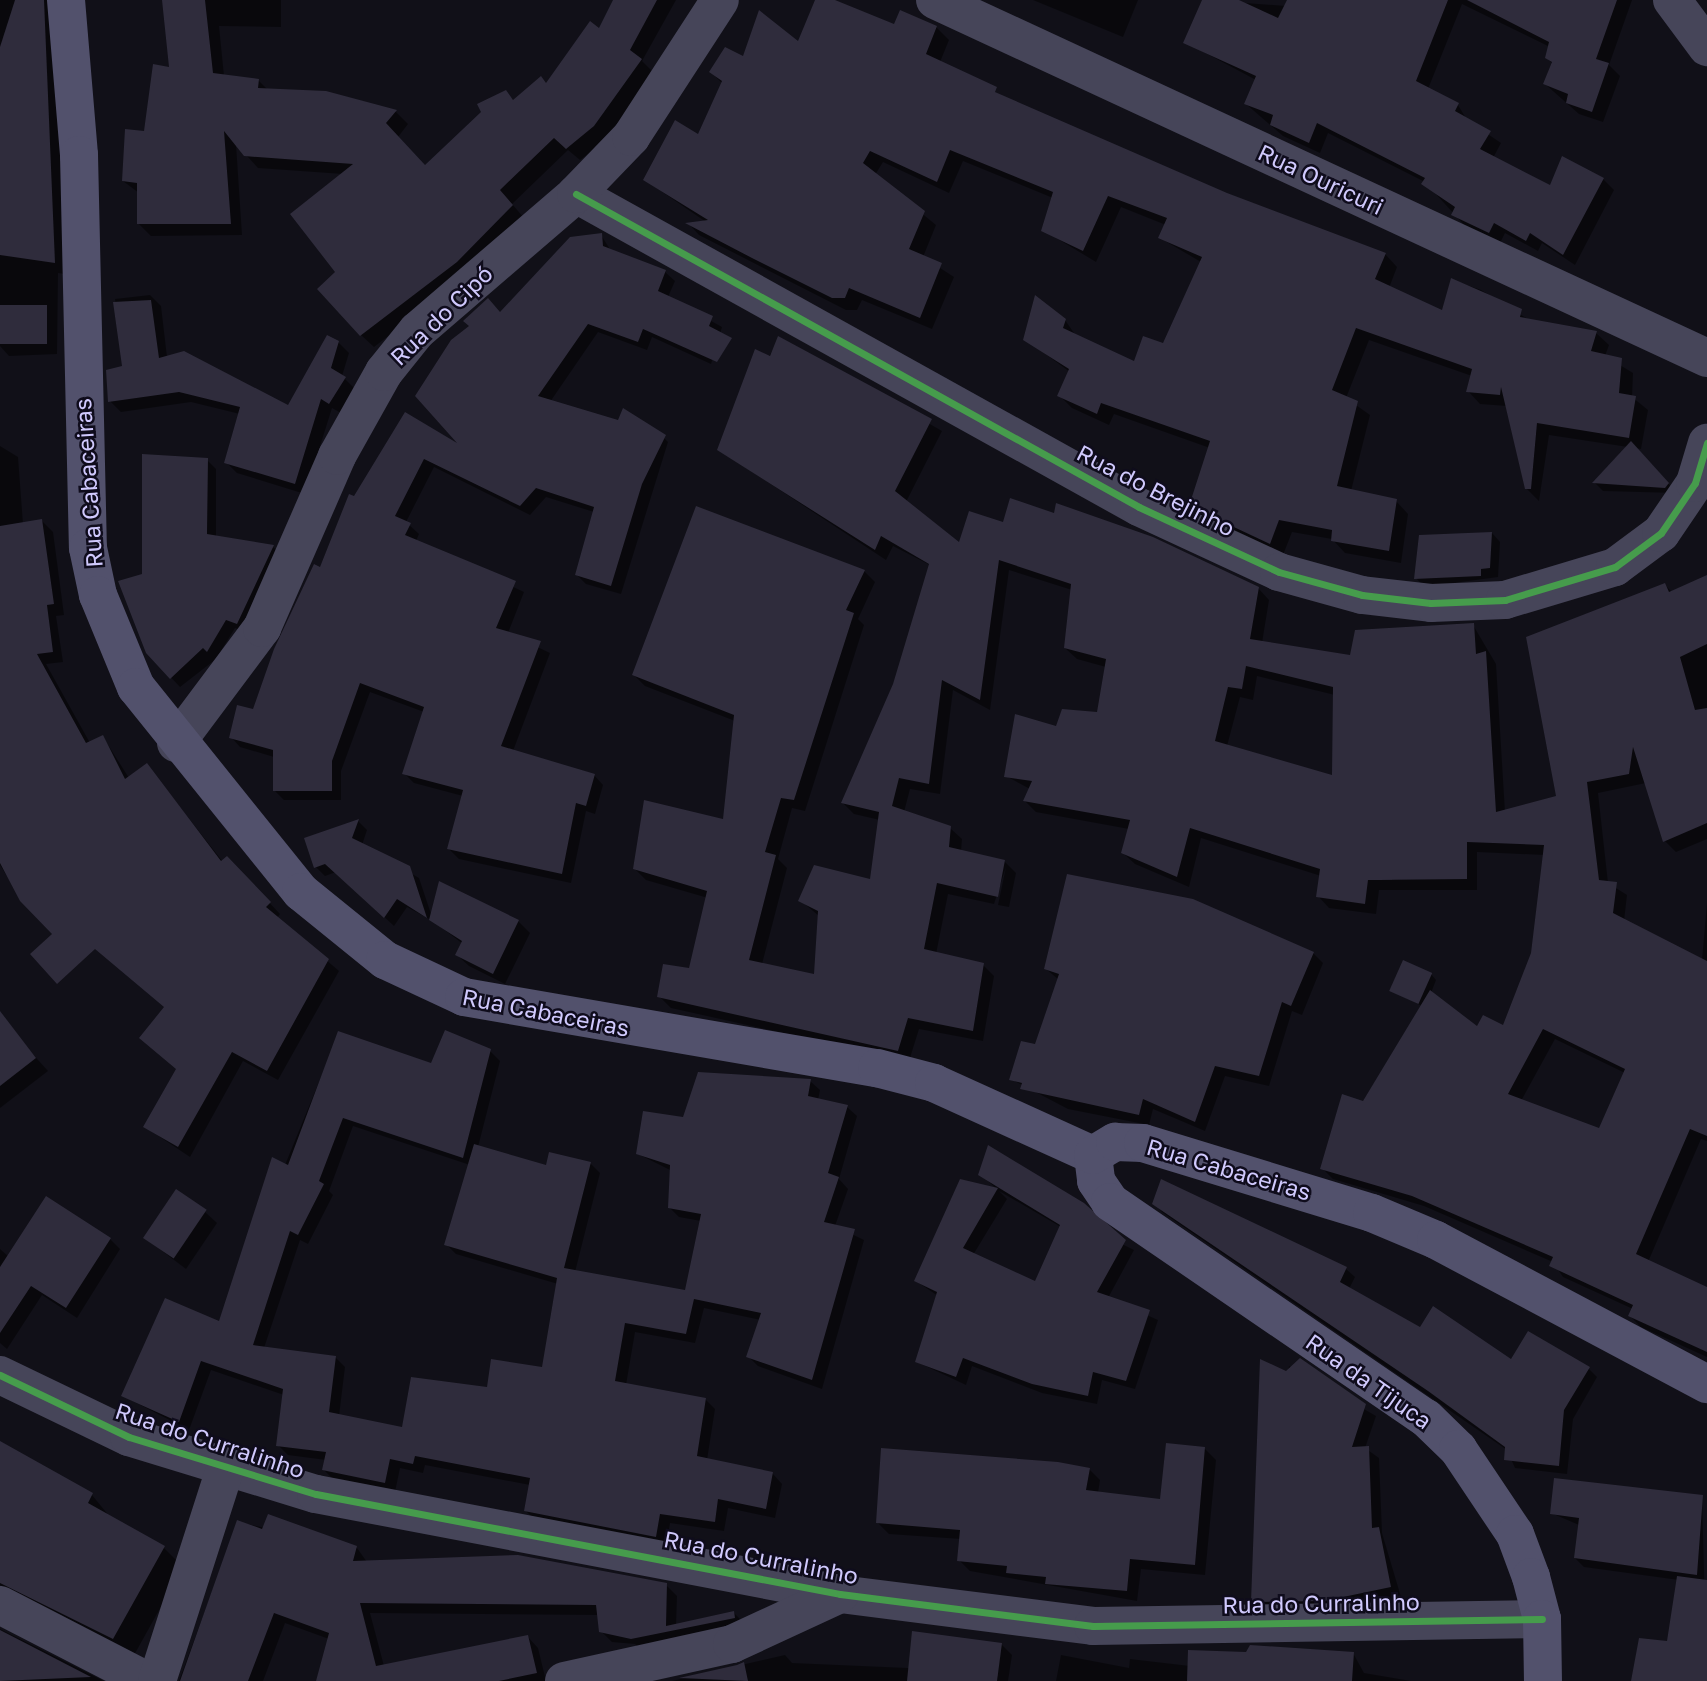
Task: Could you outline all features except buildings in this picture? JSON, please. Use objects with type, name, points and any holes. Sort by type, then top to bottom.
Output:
[{"type":"main road","name":"Rua Cabaceiras","points":[[66,0],[79,155],[88,548],[112,642],[176,743],[300,892],[344,932],[424,982],[513,1010],[827,1058],[934,1083],[1093,1155],[1115,1142],[1143,1143],[1372,1213],[1707,1384]]},
{"type":"main road","name":"Rua da Tijuca","points":[[1093,1155],[1096,1181],[1110,1202],[1426,1418],[1458,1449],[1515,1534],[1542,1619],[1543,1681]]},
{"type":"street","name":"Rua do Cipó","points":[[176,743],[262,628],[337,456],[384,372],[417,331],[576,194],[631,137],[720,0]]},
{"type":"street","name":"Rua Ouricuri","points":[[935,0],[1707,358]]},
{"type":"street","points":[[1672,0],[1707,47]]},
{"type":"street","name":"Rua do Brejinho","points":[[576,194],[1139,507],[1279,572],[1362,595],[1432,603],[1505,600],[1615,567],[1661,533],[1695,483],[1707,443]]},
{"type":"street","name":"Rua do Curralinho","points":[[0,1375],[128,1437],[225,1469],[316,1494],[840,1594],[1093,1626],[1542,1619]]},
{"type":"street","points":[[158,1681],[225,1469]]},
{"type":"street","points":[[564,1681],[732,1644],[840,1594]]},
{"type":"street","points":[[0,1605],[147,1681]]},
{"type":"cycle path","points":[[576,194],[1139,507],[1279,572],[1362,595],[1431,603],[1505,600],[1615,567],[1661,533],[1695,483],[1707,443]]},
{"type":"cycle path","points":[[0,1375],[129,1437],[316,1494],[840,1594],[1093,1626],[1542,1619]]}]
